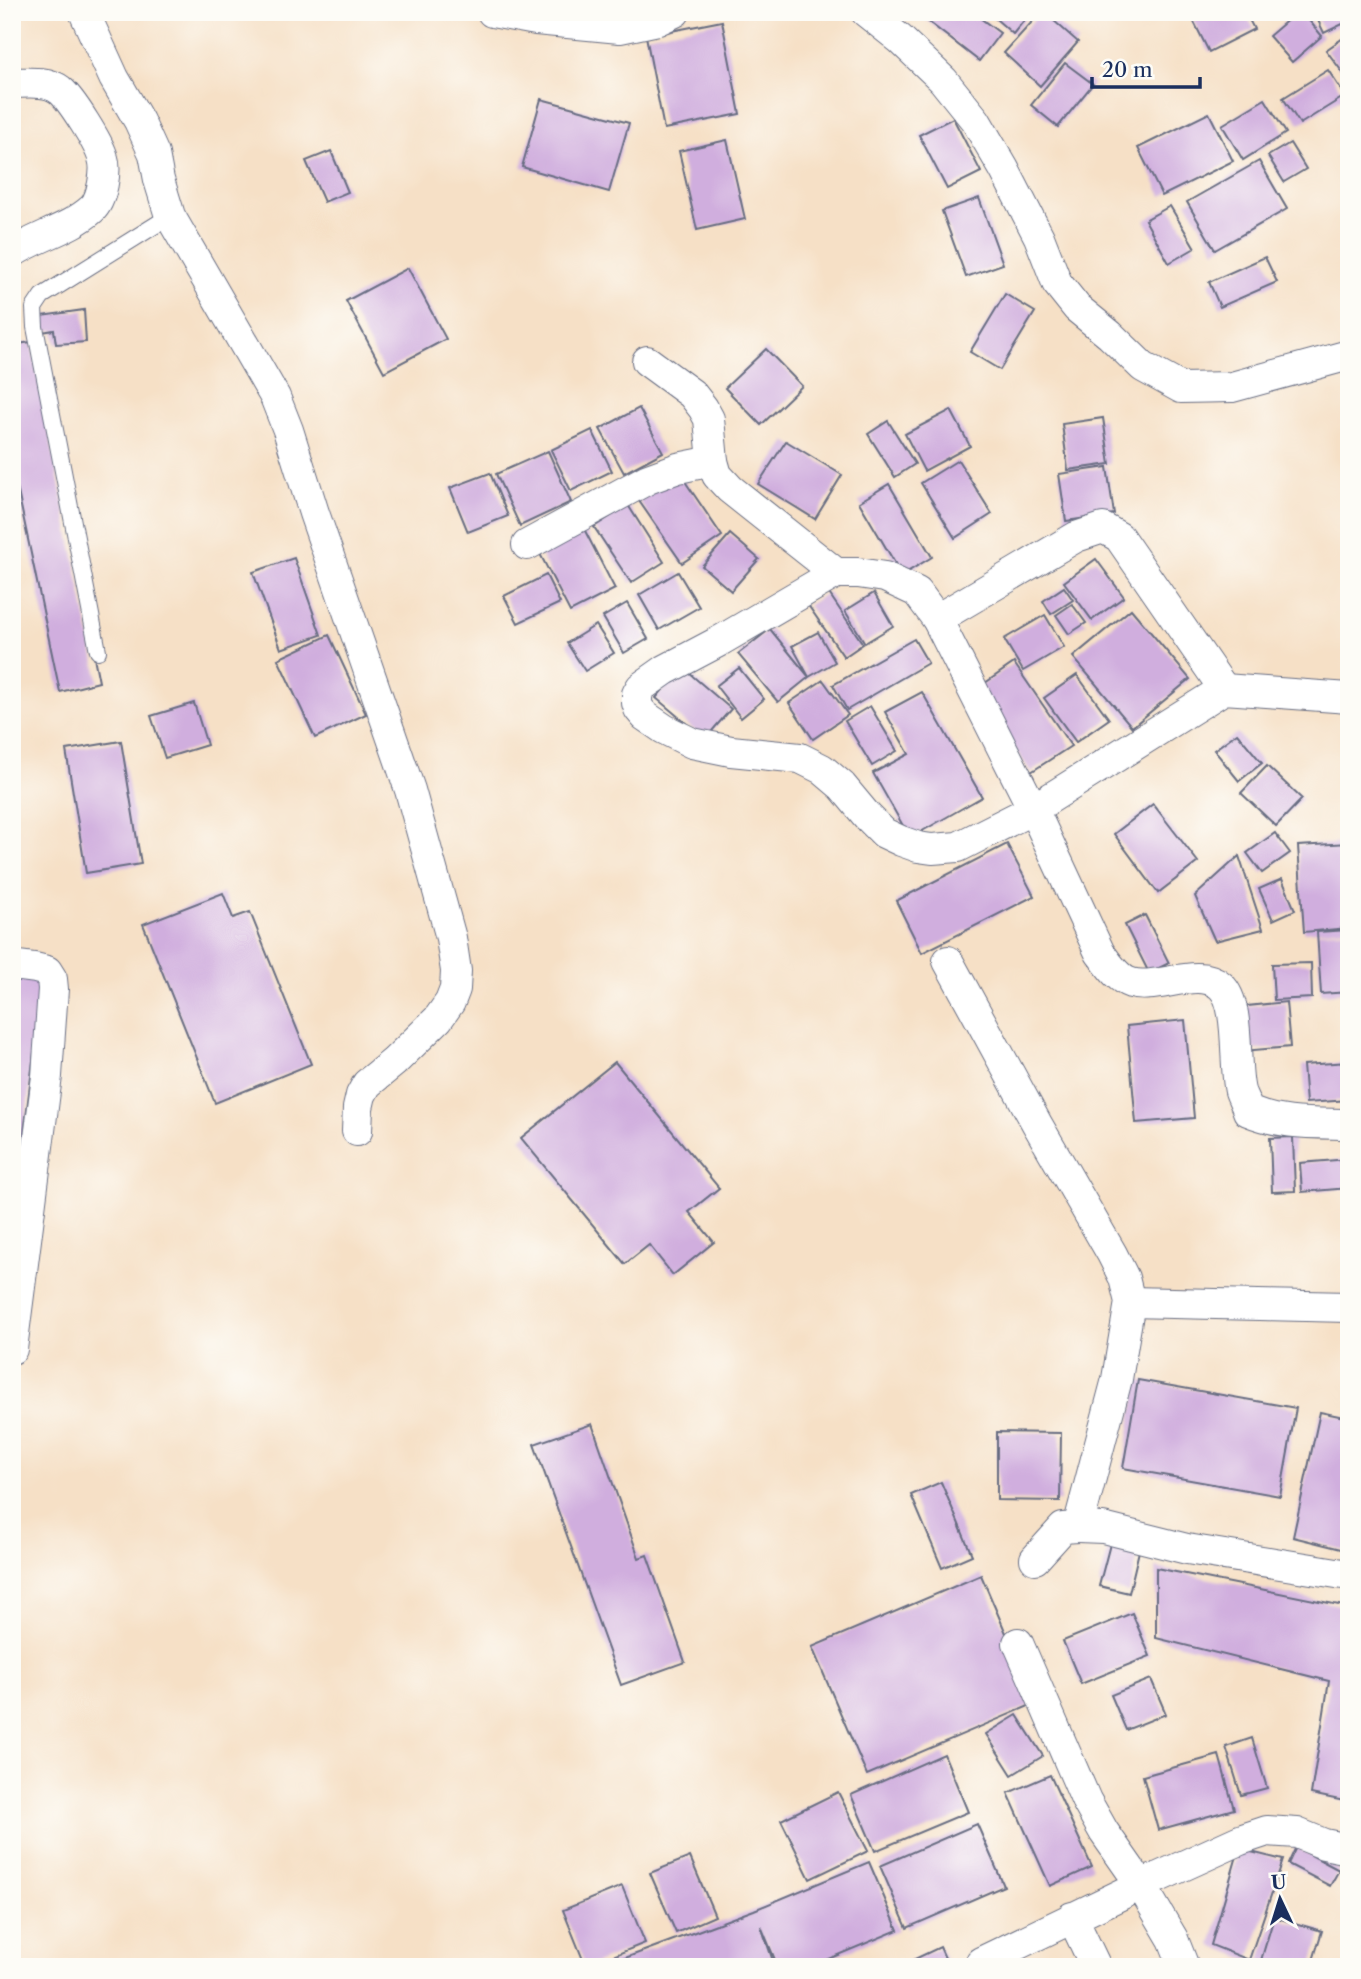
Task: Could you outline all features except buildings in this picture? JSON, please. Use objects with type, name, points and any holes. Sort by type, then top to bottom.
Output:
[{"type":"street","points":[[84,12],[114,78],[154,154],[170,216],[275,397],[410,790],[451,938],[456,971],[455,989],[450,1002],[438,1019],[403,1054],[367,1084],[358,1108],[357,1131]]},
{"type":"street","points":[[492,12],[536,20],[620,28],[658,20],[675,12]]},
{"type":"street","points":[[866,12],[900,39],[943,80],[976,121],[1040,237],[1057,283],[1077,308],[1143,367],[1181,388],[1232,387],[1349,355]]},
{"type":"street","points":[[12,83],[43,83],[59,89],[86,124],[103,159],[103,184],[94,207],[12,253]]},
{"type":"street","points":[[646,361],[692,394],[703,408],[709,419],[717,475],[730,489],[836,573]]},
{"type":"street","points":[[527,545],[648,479],[678,468],[713,461]]},
{"type":"street","points":[[937,619],[1076,537],[1103,528],[1119,537],[1224,689]]},
{"type":"street","points":[[1349,698],[1224,689],[1033,809],[958,847],[932,849],[918,847],[884,833],[842,786],[822,769],[800,758],[731,751],[692,743],[645,716],[639,709],[637,694],[641,687],[665,670],[836,573],[885,577],[917,592],[937,619],[1033,809],[1100,953],[1114,972],[1130,983],[1153,984],[1207,978],[1220,985],[1231,1001],[1240,1090],[1248,1111],[1288,1123],[1349,1124]]},
{"type":"street","points":[[948,961],[1112,1254],[1124,1278],[1130,1302],[1117,1379],[1078,1527]]},
{"type":"street","points":[[12,965],[47,971],[52,979],[53,989],[47,1076],[12,1349]]},
{"type":"street","points":[[1130,1302],[1349,1307]]},
{"type":"street","points":[[1035,1559],[1063,1528],[1102,1528],[1187,1549],[1349,1575]]},
{"type":"street","points":[[1018,1643],[1086,1800],[1104,1832],[1141,1885],[1173,1940],[1184,1967]]},
{"type":"street","points":[[980,1967],[981,1962],[1072,1917],[1240,1840],[1268,1831],[1297,1833],[1324,1844],[1349,1849]]},
{"type":"street","points":[[1072,1917],[1096,1967]]},
{"type":"lane","points":[[98,651],[35,327],[34,308],[42,296],[170,216]]}]
